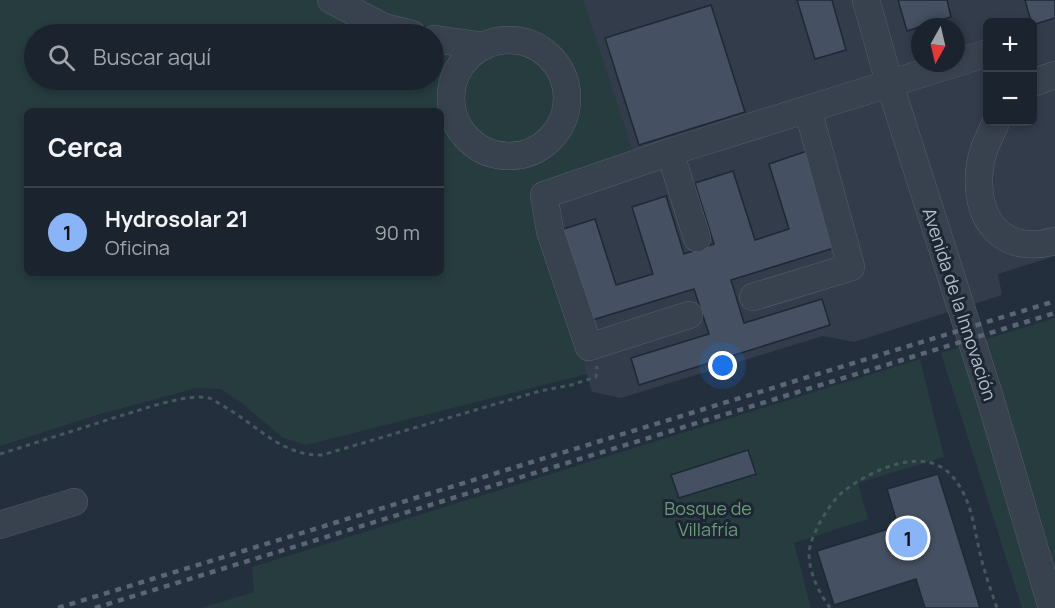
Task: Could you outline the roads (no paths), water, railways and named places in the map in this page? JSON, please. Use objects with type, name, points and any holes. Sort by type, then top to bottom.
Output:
[{"type":"street","points":[[331,0],[375,24]]},
{"type":"street","name":"Avenida de la Innovación","points":[[866,0],[890,85],[990,398],[1052,608]]},
{"type":"street","points":[[444,40],[484,46]]},
{"type":"street","points":[[512,40],[531,44],[548,54],[560,69],[567,87],[567,107],[561,125],[549,141],[533,151],[514,156],[495,155],[477,147],[463,134],[454,118],[451,99],[453,80],[462,63],[484,46],[493,42],[512,40]]},
{"type":"street","points":[[689,315],[590,347],[550,231],[543,195],[670,152],[983,54]]},
{"type":"street","points":[[1037,81],[1055,75]]},
{"type":"street","points":[[441,90],[452,105]]},
{"type":"street","points":[[753,297],[851,267],[808,110]]},
{"type":"street","points":[[994,126],[983,149],[980,168],[981,197],[985,213],[996,231],[1006,240],[1025,245],[1055,241]]},
{"type":"street","points":[[670,152],[698,238]]},
{"type":"street","points":[[0,525],[74,502]]},
{"type":"railway","points":[[58,608],[1055,301]]},
{"type":"railway","points":[[95,608],[1055,313]]},
{"type":"place","name":"Hydrosolar 21","points":[[908,538]]},
{"type":"park label","name":"Bosque de Villafría","points":[[708,518]]}]
